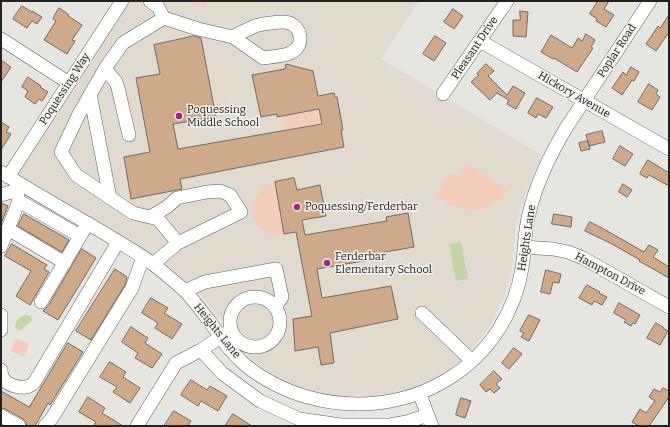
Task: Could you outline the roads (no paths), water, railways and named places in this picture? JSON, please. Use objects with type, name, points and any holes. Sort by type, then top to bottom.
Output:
[{"type":"street","name":"Poquessing Way","points":[[1,246],[8,229],[13,184],[69,83],[122,1]]},
{"type":"street","points":[[150,1],[158,7],[164,18],[198,29],[233,37]]},
{"type":"street","name":"Pleasant Drive","points":[[443,94],[507,1]]},
{"type":"street","name":"Poplar Road","points":[[585,101],[650,1]]},
{"type":"street","points":[[164,18],[123,43],[90,94],[61,152],[76,175],[133,213],[158,219],[178,243]]},
{"type":"street","points":[[1,39],[69,83]]},
{"type":"street","name":"Hickory Avenue","points":[[480,40],[669,149]]},
{"type":"street","points":[[105,69],[116,82],[129,135]]},
{"type":"street","points":[[90,94],[110,198]]},
{"type":"street","name":"Heights Lane","points":[[13,184],[88,223],[148,260],[185,291],[211,322],[226,333],[228,347],[244,364],[273,385],[295,396],[330,406],[367,407],[391,404],[420,395],[446,382],[472,362],[497,331],[513,300],[520,278],[528,215],[536,188],[555,147],[585,101]]},
{"type":"street","points":[[1,194],[13,184],[80,236]]},
{"type":"street","points":[[45,426],[52,418],[148,260],[178,243],[241,212],[230,195],[220,191],[177,198],[150,217]]},
{"type":"street","points":[[41,302],[88,223]]},
{"type":"street","points":[[8,229],[65,262]]},
{"type":"street","points":[[1,370],[4,380],[16,386],[25,387],[34,383],[118,242]]},
{"type":"street","name":"Hampton Drive","points":[[524,247],[553,249],[568,252],[583,258],[669,307]]},
{"type":"street","points":[[185,291],[205,282],[276,269],[282,297],[276,306]]},
{"type":"street","points":[[137,426],[176,363],[201,350],[226,333],[230,326],[230,317],[233,309],[239,302],[254,296],[262,297],[276,306],[280,313],[280,330],[276,337],[263,346],[255,347],[246,345],[239,341],[233,334],[226,333]]},
{"type":"street","points":[[422,313],[472,362]]},
{"type":"street","points":[[1,315],[1,330]]},
{"type":"street","points":[[201,350],[222,373],[260,401],[299,419],[341,425],[390,426],[430,421],[420,395]]},
{"type":"street","points":[[1,416],[18,426]]},
{"type":"place","name":"Poquessing Middle School","points":[[179,116]]},
{"type":"place","name":"Poquessing/Ferderbar","points":[[297,207]]},
{"type":"place","name":"Ferderbar Elementary School","points":[[327,263]]}]
